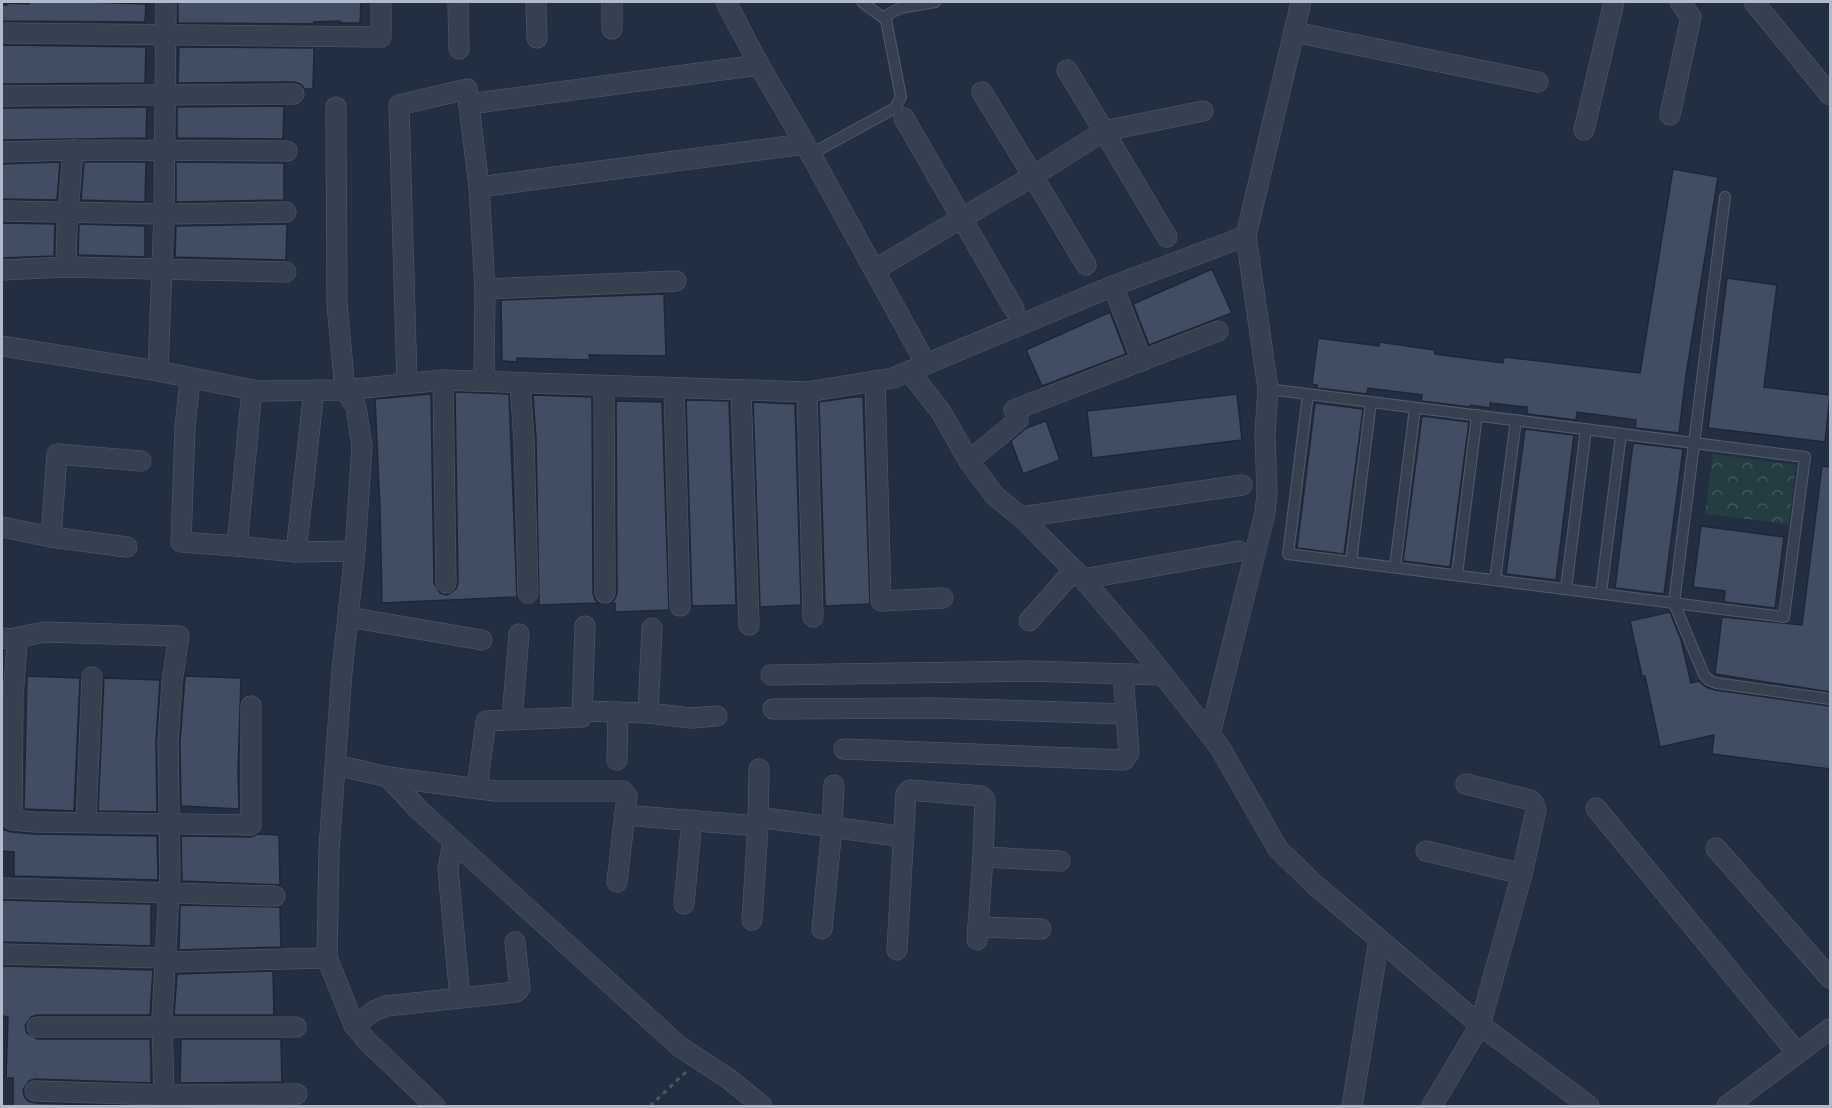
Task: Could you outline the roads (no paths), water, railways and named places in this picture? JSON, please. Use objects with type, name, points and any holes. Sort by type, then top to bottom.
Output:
[{"type":"street","points":[[158,371],[164,214],[166,2]]},
{"type":"street","points":[[2,33],[381,37],[381,2]]},
{"type":"street","points":[[458,2],[459,49]]},
{"type":"street","points":[[536,2],[537,38]]},
{"type":"street","points":[[612,2],[612,29]]},
{"type":"street","points":[[726,2],[874,270],[918,368],[941,412],[969,461],[995,496],[1021,517],[1079,574],[1163,675],[1219,746],[1278,849],[1378,940],[1480,1025],[1589,1107]]},
{"type":"street","points":[[1210,734],[1265,513],[1267,493],[1265,434],[1268,389],[1246,236],[1300,2]]},
{"type":"street","points":[[1584,130],[1614,2]]},
{"type":"street","points":[[1670,115],[1691,17],[1680,2]]},
{"type":"street","points":[[1754,2],[1830,95]]},
{"type":"street","points":[[1294,32],[1538,82]]},
{"type":"street","points":[[469,104],[759,65]]},
{"type":"street","points":[[1067,70],[1167,237]]},
{"type":"street","points":[[407,383],[399,105],[467,88],[478,187],[485,289],[484,381]]},
{"type":"street","points":[[982,92],[1086,266]]},
{"type":"street","points":[[2,96],[294,94]]},
{"type":"street","points":[[336,107],[337,304],[345,390],[356,407],[362,446],[329,850],[327,958],[354,1025],[366,1041],[435,1107]]},
{"type":"street","points":[[874,270],[1104,131],[1203,111]]},
{"type":"street","points":[[904,118],[1014,309]]},
{"type":"street","points":[[478,187],[808,149]]},
{"type":"street","points":[[66,267],[73,150]]},
{"type":"street","points":[[2,152],[73,150],[287,152]]},
{"type":"street","points":[[2,211],[164,214],[286,212]]},
{"type":"street","points":[[2,346],[158,371],[252,390],[345,390],[443,380],[807,392],[893,378],[1113,286],[1246,236]]},
{"type":"street","points":[[2,270],[66,267],[286,272]]},
{"type":"street","points":[[485,289],[676,281]]},
{"type":"street","points":[[1113,286],[1142,361]]},
{"type":"street","points":[[969,461],[1016,415],[1218,331]]},
{"type":"street","points":[[190,378],[185,428],[181,542],[296,552],[355,551]]},
{"type":"street","points":[[443,380],[446,583]]},
{"type":"street","points":[[875,381],[881,601],[943,598]]},
{"type":"street","points":[[520,383],[524,440],[528,593]]},
{"type":"street","points":[[604,386],[605,593]]},
{"type":"street","points":[[674,388],[680,606]]},
{"type":"street","points":[[237,546],[252,390]]},
{"type":"street","points":[[296,552],[314,390]]},
{"type":"street","points":[[741,391],[749,625]]},
{"type":"street","points":[[807,392],[813,617]]},
{"type":"street","points":[[51,537],[57,454],[141,461]]},
{"type":"street","points":[[1021,517],[1242,485]]},
{"type":"street","points":[[2,527],[51,537],[127,547]]},
{"type":"street","points":[[1029,621],[1079,574],[1239,551]]},
{"type":"street","points":[[348,617],[482,640]]},
{"type":"street","points":[[477,788],[484,724],[489,720],[582,717],[585,626]]},
{"type":"street","points":[[648,713],[652,628]]},
{"type":"street","points":[[6,638],[44,632],[179,636],[172,682],[168,742],[170,823],[162,1028],[164,1095]]},
{"type":"street","points":[[512,719],[519,634]]},
{"type":"street","points":[[6,638],[17,644],[13,696],[12,820],[251,825],[251,706]]},
{"type":"street","points":[[771,675],[1018,671],[1163,675]]},
{"type":"street","points":[[844,749],[1124,760],[1129,753],[1123,674]]},
{"type":"street","points":[[86,822],[92,677]]},
{"type":"street","points":[[773,709],[935,708],[1126,714]]},
{"type":"street","points":[[582,711],[648,713],[691,718],[717,716]]},
{"type":"street","points":[[617,760],[618,712]]},
{"type":"street","points":[[336,765],[388,777],[495,791],[623,791],[627,796],[617,882]]},
{"type":"street","points":[[752,920],[759,769]]},
{"type":"street","points":[[388,777],[419,810],[680,1047],[729,1079],[762,1107]]},
{"type":"street","points":[[1432,1107],[1480,1025],[1522,874],[1536,810],[1530,800],[1466,784]]},
{"type":"street","points":[[822,929],[834,785]]},
{"type":"street","points":[[897,950],[906,794],[910,790],[981,796],[985,800],[978,934],[1041,929]]},
{"type":"street","points":[[1596,808],[1797,1053]]},
{"type":"street","points":[[624,815],[692,820],[758,821],[832,827],[904,837]]},
{"type":"street","points":[[684,904],[692,820]]},
{"type":"street","points":[[453,841],[447,869],[460,998]]},
{"type":"street","points":[[1716,848],[1830,978]]},
{"type":"street","points":[[1426,851],[1522,874]]},
{"type":"street","points":[[983,857],[1060,861]]},
{"type":"street","points":[[2,888],[274,896]]},
{"type":"street","points":[[1352,1107],[1378,940]]},
{"type":"street","points":[[354,1025],[374,1011],[386,1006],[518,991],[520,988],[515,942]]},
{"type":"street","points":[[2,954],[165,960],[327,958]]},
{"type":"street","points":[[37,1027],[296,1027]]},
{"type":"street","points":[[1727,1107],[1830,1029]]},
{"type":"street","points":[[35,1091],[164,1095],[297,1094]]},
{"type":"lane","points":[[862,2],[886,20]]},
{"type":"lane","points":[[808,149],[895,108],[901,97],[886,20],[890,12],[935,2]]},
{"type":"lane","points":[[1725,197],[1674,603],[1704,675],[1709,680],[1716,683],[1830,699]]},
{"type":"lane","points":[[1268,389],[1477,415],[1805,457],[1784,617],[1288,554],[1308,394]]},
{"type":"lane","points":[[1351,562],[1371,402]]},
{"type":"lane","points":[[1395,567],[1415,408]]},
{"type":"lane","points":[[1457,575],[1477,415]]},
{"type":"lane","points":[[1495,580],[1516,420]]},
{"type":"lane","points":[[1566,589],[1586,429]]},
{"type":"lane","points":[[1601,593],[1621,434]]}]
